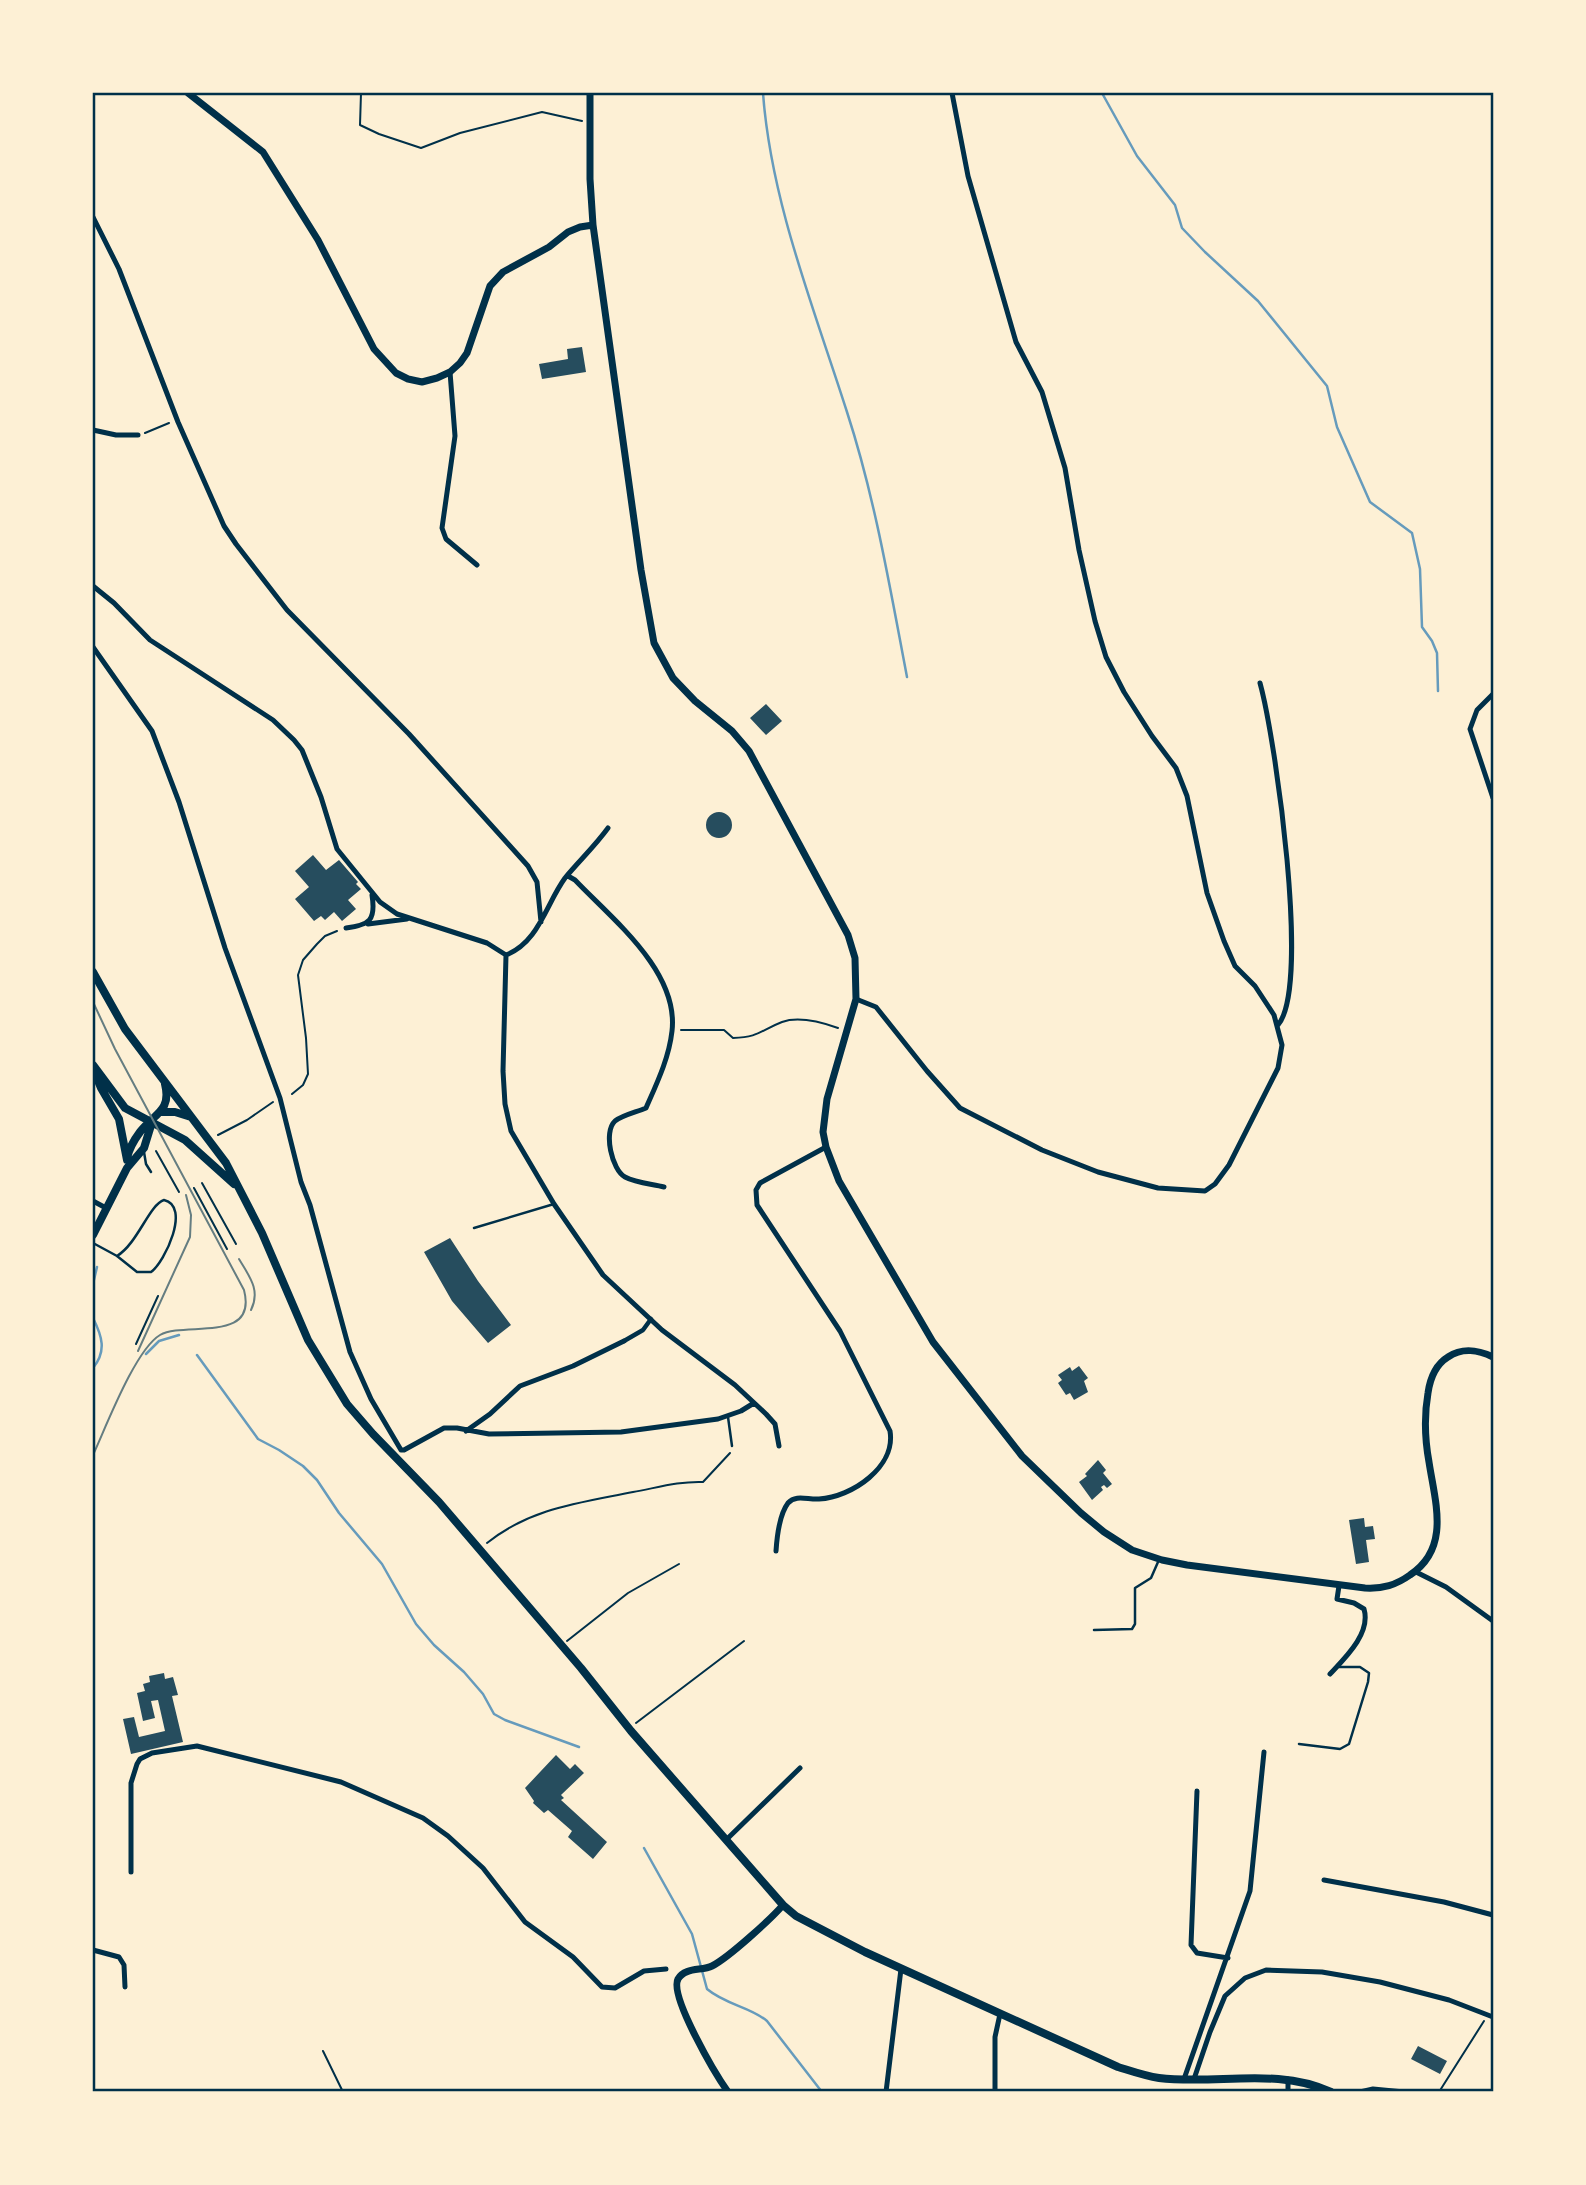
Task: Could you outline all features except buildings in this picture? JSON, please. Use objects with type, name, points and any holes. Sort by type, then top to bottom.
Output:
[{"type":"main road","points":[[93,972],[120,1021],[222,1156],[262,1233],[308,1340],[347,1404],[448,1512],[783,1905],[821,1930],[901,1969],[1118,2067],[1148,2076],[1184,2079],[1289,2080],[1331,2092]]},
{"type":"main road","points":[[93,1066],[125,1108],[196,1148],[238,1188]]},
{"type":"main road","points":[[93,1066],[101,1088],[119,1119],[127,1164]]},
{"type":"main road","points":[[93,1235],[138,1135],[161,1112],[167,1098],[164,1081]]},
{"type":"main road","points":[[161,1112],[181,1113],[195,1119]]},
{"type":"main road","points":[[127,1164],[144,1148],[152,1122]]},
{"type":"street","points":[[188,93],[263,152],[318,240],[374,349],[396,373],[422,382],[450,372],[460,363],[467,353],[490,286],[503,272],[549,247],[568,232],[593,225]]},
{"type":"street","points":[[590,93],[593,225],[654,643],[673,678],[695,701],[732,731],[749,751],[848,935],[855,958],[856,999],[827,1099],[824,1132],[826,1147],[839,1181],[933,1342],[1021,1456],[1081,1513],[1132,1550],[1159,1559],[1339,1586],[1378,1589],[1393,1586],[1416,1572],[1434,1546],[1439,1518],[1426,1431],[1429,1380],[1437,1367],[1454,1353],[1464,1350],[1479,1351],[1493,1357]]},
{"type":"street","points":[[856,999],[876,1007],[960,1108],[1042,1150],[1098,1171],[1158,1188],[1205,1191],[1215,1184],[1228,1165],[1278,1068],[1282,1045],[1275,1015],[1255,986],[1235,966],[1223,941],[1208,893],[1187,796],[1176,768],[1124,692],[1106,657],[1079,550],[1065,468],[1042,392],[1016,342],[968,176],[952,93]]},
{"type":"street","points":[[93,217],[119,270],[177,422],[230,535],[287,610],[409,734],[528,866],[537,882],[541,922]]},
{"type":"street","points":[[450,372],[455,436],[442,519],[443,528],[446,539],[477,565]]},
{"type":"street","points":[[93,430],[116,435],[138,435]]},
{"type":"street","points":[[93,586],[114,603],[150,640],[273,720],[294,740],[302,750],[321,797],[337,849],[372,895],[390,910],[487,943],[506,955]]},
{"type":"street","points":[[93,647],[152,731],[179,802],[225,948],[280,1098],[350,1352],[398,1446],[404,1450],[439,1430],[451,1428],[489,1434],[603,1433],[695,1424],[728,1417],[754,1403]]},
{"type":"street","points":[[1260,683],[1272,733],[1291,902],[1292,975],[1284,1018],[1278,1025]]},
{"type":"street","points":[[1493,694],[1477,710],[1470,729],[1475,751],[1493,798]]},
{"type":"street","points":[[506,955],[523,946],[541,922],[568,876],[608,828]]},
{"type":"street","points":[[568,876],[575,880],[646,955],[667,989],[673,1030],[664,1065],[646,1108],[617,1120],[612,1125],[610,1137],[613,1164],[617,1170],[625,1177],[664,1187]]},
{"type":"street","points":[[365,925],[372,915],[372,895]]},
{"type":"street","points":[[346,928],[385,920],[412,919]]},
{"type":"street","points":[[506,955],[503,1031],[505,1104],[510,1131],[554,1204],[603,1275],[651,1319],[754,1403],[775,1424],[779,1446]]},
{"type":"street","points":[[776,1551],[783,1512],[789,1501],[799,1497],[819,1499],[850,1490],[871,1476],[888,1454],[892,1442],[890,1431],[840,1331],[757,1205],[756,1190],[760,1183],[826,1147]]},
{"type":"street","points":[[93,1201],[106,1208]]},
{"type":"street","points":[[466,1431],[490,1414],[520,1386],[573,1366],[624,1341],[643,1330],[651,1319]]},
{"type":"street","points":[[1416,1572],[1446,1587],[1493,1621]]},
{"type":"street","points":[[1330,1674],[1364,1630],[1366,1618],[1364,1609],[1354,1603],[1337,1600],[1339,1586]]},
{"type":"street","points":[[131,1872],[131,1783],[137,1763],[152,1753],[197,1746],[341,1782],[423,1818],[484,1868],[525,1923],[573,1957],[602,1987],[615,1988],[644,1971],[666,1969]]},
{"type":"street","points":[[1184,2079],[1228,1958],[1252,1881],[1264,1752]]},
{"type":"street","points":[[726,1840],[800,1768]]},
{"type":"street","points":[[1197,1791],[1191,1945],[1197,1954],[1228,1958]]},
{"type":"street","points":[[1324,1880],[1444,1902],[1493,1915]]},
{"type":"street","points":[[727,2092],[708,2061],[678,1999],[678,1980],[684,1973],[714,1965],[783,1905]]},
{"type":"street","points":[[93,1950],[118,1957],[124,1965],[125,1987]]},
{"type":"street","points":[[886,2092],[901,1969]]},
{"type":"street","points":[[1194,2079],[1226,1996],[1245,1978],[1266,1969],[1322,1972],[1380,1982],[1449,2000],[1493,2017]]},
{"type":"street","points":[[995,2092],[995,2037],[1000,2014]]},
{"type":"street","points":[[1288,2092],[1289,2080]]},
{"type":"street","points":[[1360,2092],[1404,2092]]},
{"type":"lane","points":[[144,1148],[145,1160],[151,1172]]},
{"type":"lane","points":[[93,1243],[117,1256],[132,1270],[147,1274],[159,1265],[170,1238],[177,1215],[172,1202],[164,1200],[157,1203],[137,1236],[117,1256]]},
{"type":"lane","points":[[474,1228],[554,1204]]},
{"type":"lane","points":[[728,1417],[732,1446]]},
{"type":"lane","points":[[1094,1630],[1126,1630],[1134,1627],[1135,1588],[1152,1578],[1159,1559]]},
{"type":"lane","points":[[1299,1744],[1340,1749],[1349,1744],[1368,1682],[1368,1673],[1360,1667],[1336,1667]]},
{"type":"path","points":[[360,93],[360,125],[421,148],[460,133],[542,112],[582,122]]},
{"type":"path","points":[[138,435],[173,422]]},
{"type":"path","points":[[292,1094],[303,1085],[308,1074],[298,975],[303,960],[325,936],[346,928]]},
{"type":"path","points":[[673,1030],[724,1030],[733,1038],[754,1037],[788,1021],[805,1020],[840,1028]]},
{"type":"path","points":[[216,1137],[273,1102]]},
{"type":"path","points":[[156,1151],[179,1192]]},
{"type":"path","points":[[202,1183],[236,1244]]},
{"type":"path","points":[[194,1188],[228,1249]]},
{"type":"path","points":[[136,1344],[158,1296]]},
{"type":"path","points":[[483,1546],[515,1523],[562,1506],[660,1486],[703,1482],[732,1446]]},
{"type":"path","points":[[566,1641],[628,1593],[679,1564]]},
{"type":"path","points":[[636,1723],[744,1641]]},
{"type":"path","points":[[1439,2092],[1484,2020]]},
{"type":"path","points":[[323,2051],[343,2092]]},
{"type":"waterway","points":[[763,93],[784,214],[866,477],[907,677]]},
{"type":"waterway","points":[[1102,93],[1137,156],[1175,205],[1182,228],[1258,301],[1327,386],[1337,427],[1370,502],[1412,533],[1420,569],[1422,627],[1437,653],[1438,691]]},
{"type":"waterway","points":[[93,1284],[97,1267]]},
{"type":"waterway","points":[[93,1318],[102,1343],[100,1356],[93,1368]]},
{"type":"waterway","points":[[146,1354],[159,1341],[179,1335]]},
{"type":"waterway","points":[[197,1355],[258,1439],[303,1466],[317,1480],[339,1513],[382,1564],[416,1624],[434,1645],[464,1672],[483,1694],[494,1714],[579,1747]]},
{"type":"waterway","points":[[644,1848],[692,1934],[707,1989],[767,2021],[822,2092]]},
{"type":"tram line","points":[[93,1002],[115,1049],[244,1290],[245,1307],[240,1318],[230,1324],[217,1328],[171,1331],[150,1343],[131,1372],[93,1455]]},
{"type":"tram line","points":[[138,1351],[190,1237],[191,1215],[186,1195]]},
{"type":"tram line","points":[[239,1259],[254,1290],[251,1310]]}]
